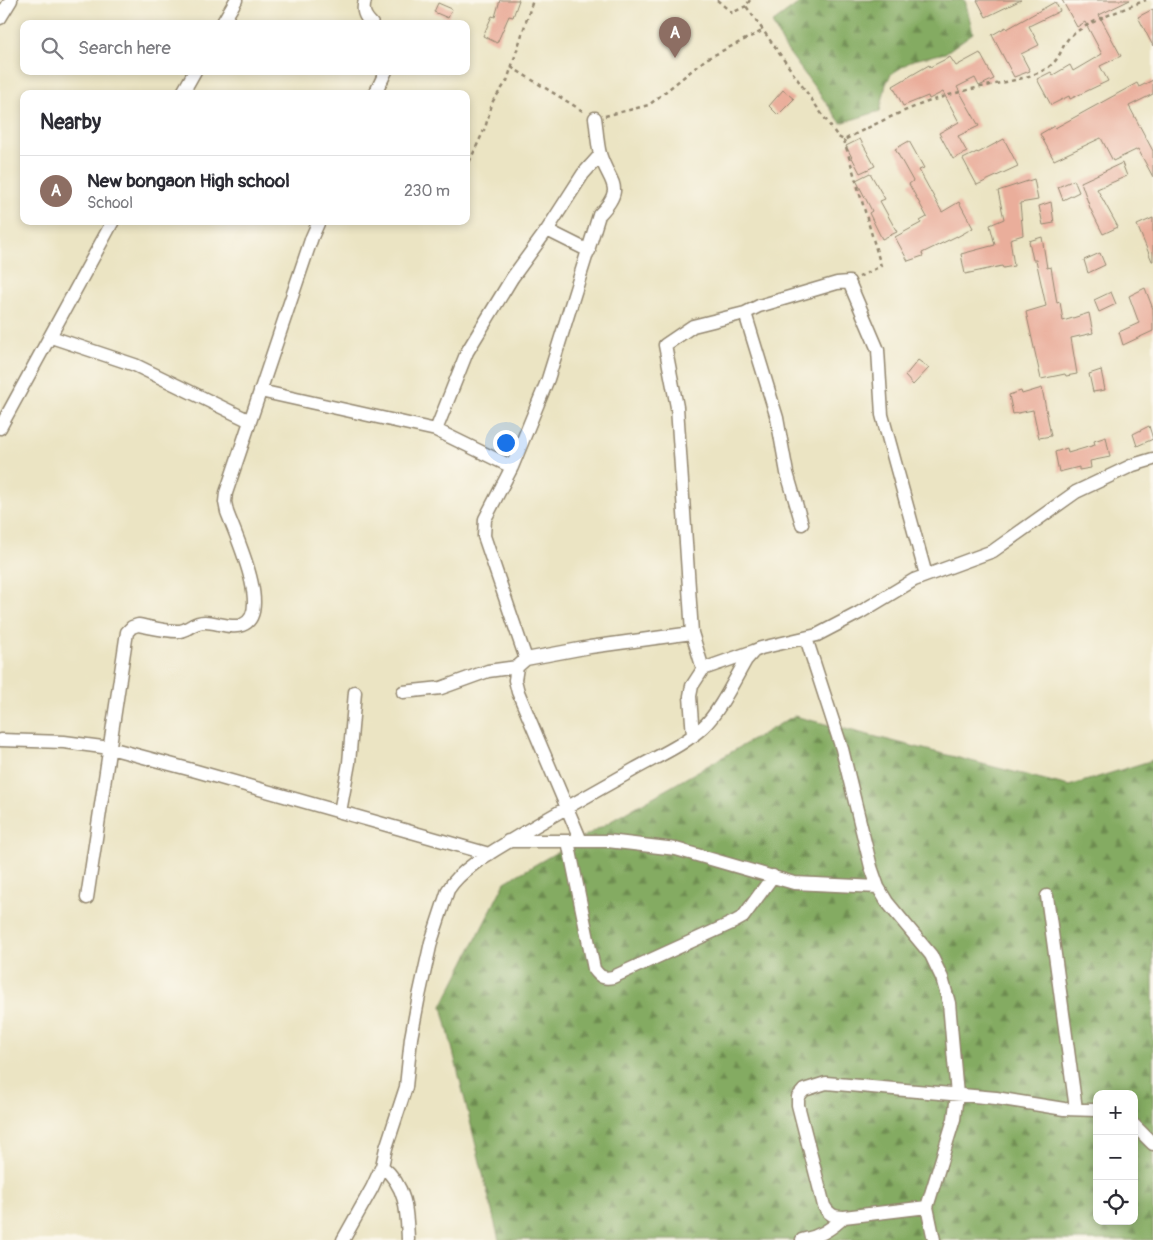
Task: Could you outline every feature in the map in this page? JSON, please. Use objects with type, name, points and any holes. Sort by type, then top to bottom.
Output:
[{"type":"street","points":[[0,18],[11,0]]},
{"type":"street","points":[[224,20],[236,0]]},
{"type":"street","points":[[365,0],[363,13],[368,20]]},
{"type":"street","points":[[184,90],[193,75]]},
{"type":"street","points":[[378,90],[384,75]]},
{"type":"street","points":[[595,118],[600,154],[611,176],[614,194],[610,203],[599,215],[548,378],[512,467],[485,519],[484,536],[522,663],[515,680],[518,692],[565,807],[575,841],[593,964],[599,976],[605,979],[613,978],[743,917],[773,876]]},
{"type":"street","points":[[436,430],[467,352],[512,278],[600,154]]},
{"type":"street","points":[[0,428],[111,225]]},
{"type":"street","points":[[88,898],[127,632],[132,627],[138,626],[180,631],[196,622],[240,626],[248,623],[253,616],[255,608],[253,586],[225,502],[226,493],[316,225]]},
{"type":"street","points":[[546,230],[589,251]]},
{"type":"street","points":[[703,669],[692,633],[678,407],[665,345],[692,326],[745,313],[759,306],[836,283],[848,282],[878,350],[882,415],[926,575]]},
{"type":"street","points":[[745,313],[778,418],[787,473],[802,524]]},
{"type":"street","points":[[51,337],[135,364],[250,421]]},
{"type":"street","points":[[260,391],[436,430],[512,467]]},
{"type":"street","points":[[694,736],[690,696],[692,686],[703,669],[761,648],[817,635],[926,575],[993,551],[1076,492],[1133,465],[1153,459]]},
{"type":"street","points":[[404,692],[442,688],[488,671],[590,647],[692,633]]},
{"type":"street","points":[[806,638],[842,749],[878,887],[887,902],[931,955],[942,978],[949,1003],[957,1095],[954,1119],[927,1207],[934,1240]]},
{"type":"street","points":[[343,1240],[382,1166],[406,1087],[411,1038],[431,942],[452,883],[488,854],[565,807],[601,789],[694,736],[710,721],[746,660],[754,652]]},
{"type":"street","points":[[340,812],[349,763],[355,692]]},
{"type":"street","points":[[0,740],[64,742],[110,748],[196,770],[488,854]]},
{"type":"street","points":[[508,842],[608,841],[676,849],[794,883],[878,887]]},
{"type":"street","points":[[1047,896],[1076,1109]]},
{"type":"street","points":[[927,1207],[844,1217],[834,1217],[828,1213],[824,1206],[798,1105],[798,1097],[804,1090],[826,1083],[996,1098],[1093,1110]]},
{"type":"street","points":[[1138,1130],[1153,1144]]},
{"type":"street","points":[[382,1166],[392,1174],[402,1190],[407,1212],[408,1240]]},
{"type":"street","points":[[802,1240],[820,1235],[844,1217]]},
{"type":"path","points":[[470,160],[485,128],[493,101],[507,81],[532,0]]},
{"type":"path","points":[[717,0],[732,13],[746,6],[750,0]]},
{"type":"path","points":[[844,140],[892,115],[925,103],[1042,71],[1056,62],[1071,36],[1075,33],[1094,22],[1146,0]]},
{"type":"path","points":[[746,6],[838,137],[844,140],[881,266],[848,282]]},
{"type":"path","points":[[511,67],[595,118],[649,105],[706,59],[764,30]]},
{"type":"green space","points":[[803,0],[965,0],[973,33],[945,53],[913,60],[891,74],[886,84],[880,111],[841,123],[784,46],[772,23]]},
{"type":"green space","points":[[794,716],[1069,786],[1153,760],[1153,1240],[499,1240],[442,1006],[505,882]]},
{"type":"building","points":[[500,0],[519,0],[513,17],[509,16],[497,43],[483,36],[492,16],[495,17]]},
{"type":"building","points":[[977,0],[1021,0],[986,17]]},
{"type":"building","points":[[1062,0],[1130,0],[1099,15],[1121,56],[1100,66],[1108,81],[1070,99],[1069,96],[1051,105],[1037,79],[1051,72],[1053,75],[1070,65],[1073,71],[1102,54],[1085,22],[1077,27]]},
{"type":"building","points":[[1055,2],[1060,11],[1029,26],[1039,45],[1021,54],[1030,71],[1014,77],[992,35],[1006,27],[1007,29]]},
{"type":"building","points":[[438,3],[452,9],[448,18],[434,12]]},
{"type":"building","points":[[1153,9],[1153,46],[1138,17]]},
{"type":"building","points":[[980,53],[994,79],[979,86],[975,78],[957,87],[979,126],[958,136],[967,152],[953,159],[939,133],[959,122],[943,92],[929,99],[928,96],[903,106],[893,86],[929,65],[930,67],[950,57],[956,66]]},
{"type":"building","points":[[1153,80],[1153,94],[1129,106],[1153,151],[1153,177],[1138,149],[1113,161],[1101,138],[1054,160],[1040,134],[1054,126],[1055,128],[1137,83],[1139,87]]},
{"type":"building","points":[[783,90],[794,99],[778,115],[769,106]]},
{"type":"building","points":[[860,139],[875,166],[860,173],[846,146]]},
{"type":"building","points":[[1004,139],[1018,166],[977,185],[963,159]]},
{"type":"building","points":[[909,141],[924,168],[919,170],[942,212],[959,202],[973,228],[922,253],[923,256],[908,261],[895,237],[921,223],[920,221],[927,217],[909,184],[913,181],[895,149]]},
{"type":"building","points":[[1122,163],[1127,176],[1097,189],[1118,227],[1103,234],[1090,208],[1081,182]]},
{"type":"building","points":[[870,173],[885,199],[880,201],[897,232],[882,239],[869,213],[872,211],[856,180]]},
{"type":"building","points":[[1034,179],[1038,200],[1020,203],[1023,235],[1010,239],[1014,266],[1003,268],[1002,266],[965,274],[961,254],[995,245],[990,225],[1004,219],[998,191]]},
{"type":"building","points":[[1074,180],[1079,192],[1063,200],[1058,187]]},
{"type":"building","points":[[1051,202],[1054,223],[1043,225],[1039,206]]},
{"type":"building","points":[[1153,218],[1153,261],[1152,261],[1137,225]]},
{"type":"building","points":[[1042,237],[1047,268],[1051,267],[1057,303],[1060,302],[1063,321],[1089,313],[1093,333],[1071,338],[1077,374],[1066,376],[1065,374],[1041,379],[1026,312],[1046,306],[1036,260],[1033,260],[1029,241]]},
{"type":"building","points":[[1100,253],[1105,265],[1088,273],[1084,260]]},
{"type":"building","points":[[1145,288],[1153,309],[1153,331],[1123,345],[1119,332],[1139,323],[1129,296]]},
{"type":"building","points":[[1111,292],[1116,304],[1099,312],[1094,300]]},
{"type":"building","points":[[918,360],[929,368],[913,385],[905,376]]},
{"type":"building","points":[[1101,370],[1105,390],[1093,392],[1089,374]]},
{"type":"building","points":[[1042,388],[1051,436],[1039,438],[1033,410],[1013,414],[1009,395],[1021,391],[1022,394]]},
{"type":"building","points":[[1149,426],[1153,439],[1137,446],[1133,434]]},
{"type":"building","points":[[1106,437],[1110,457],[1090,461],[1091,468],[1079,470],[1079,467],[1059,472],[1055,452],[1067,448],[1068,453],[1095,445],[1094,441]]},
{"type":"place","name":"New bongaon High school","points":[[675,58]]}]
